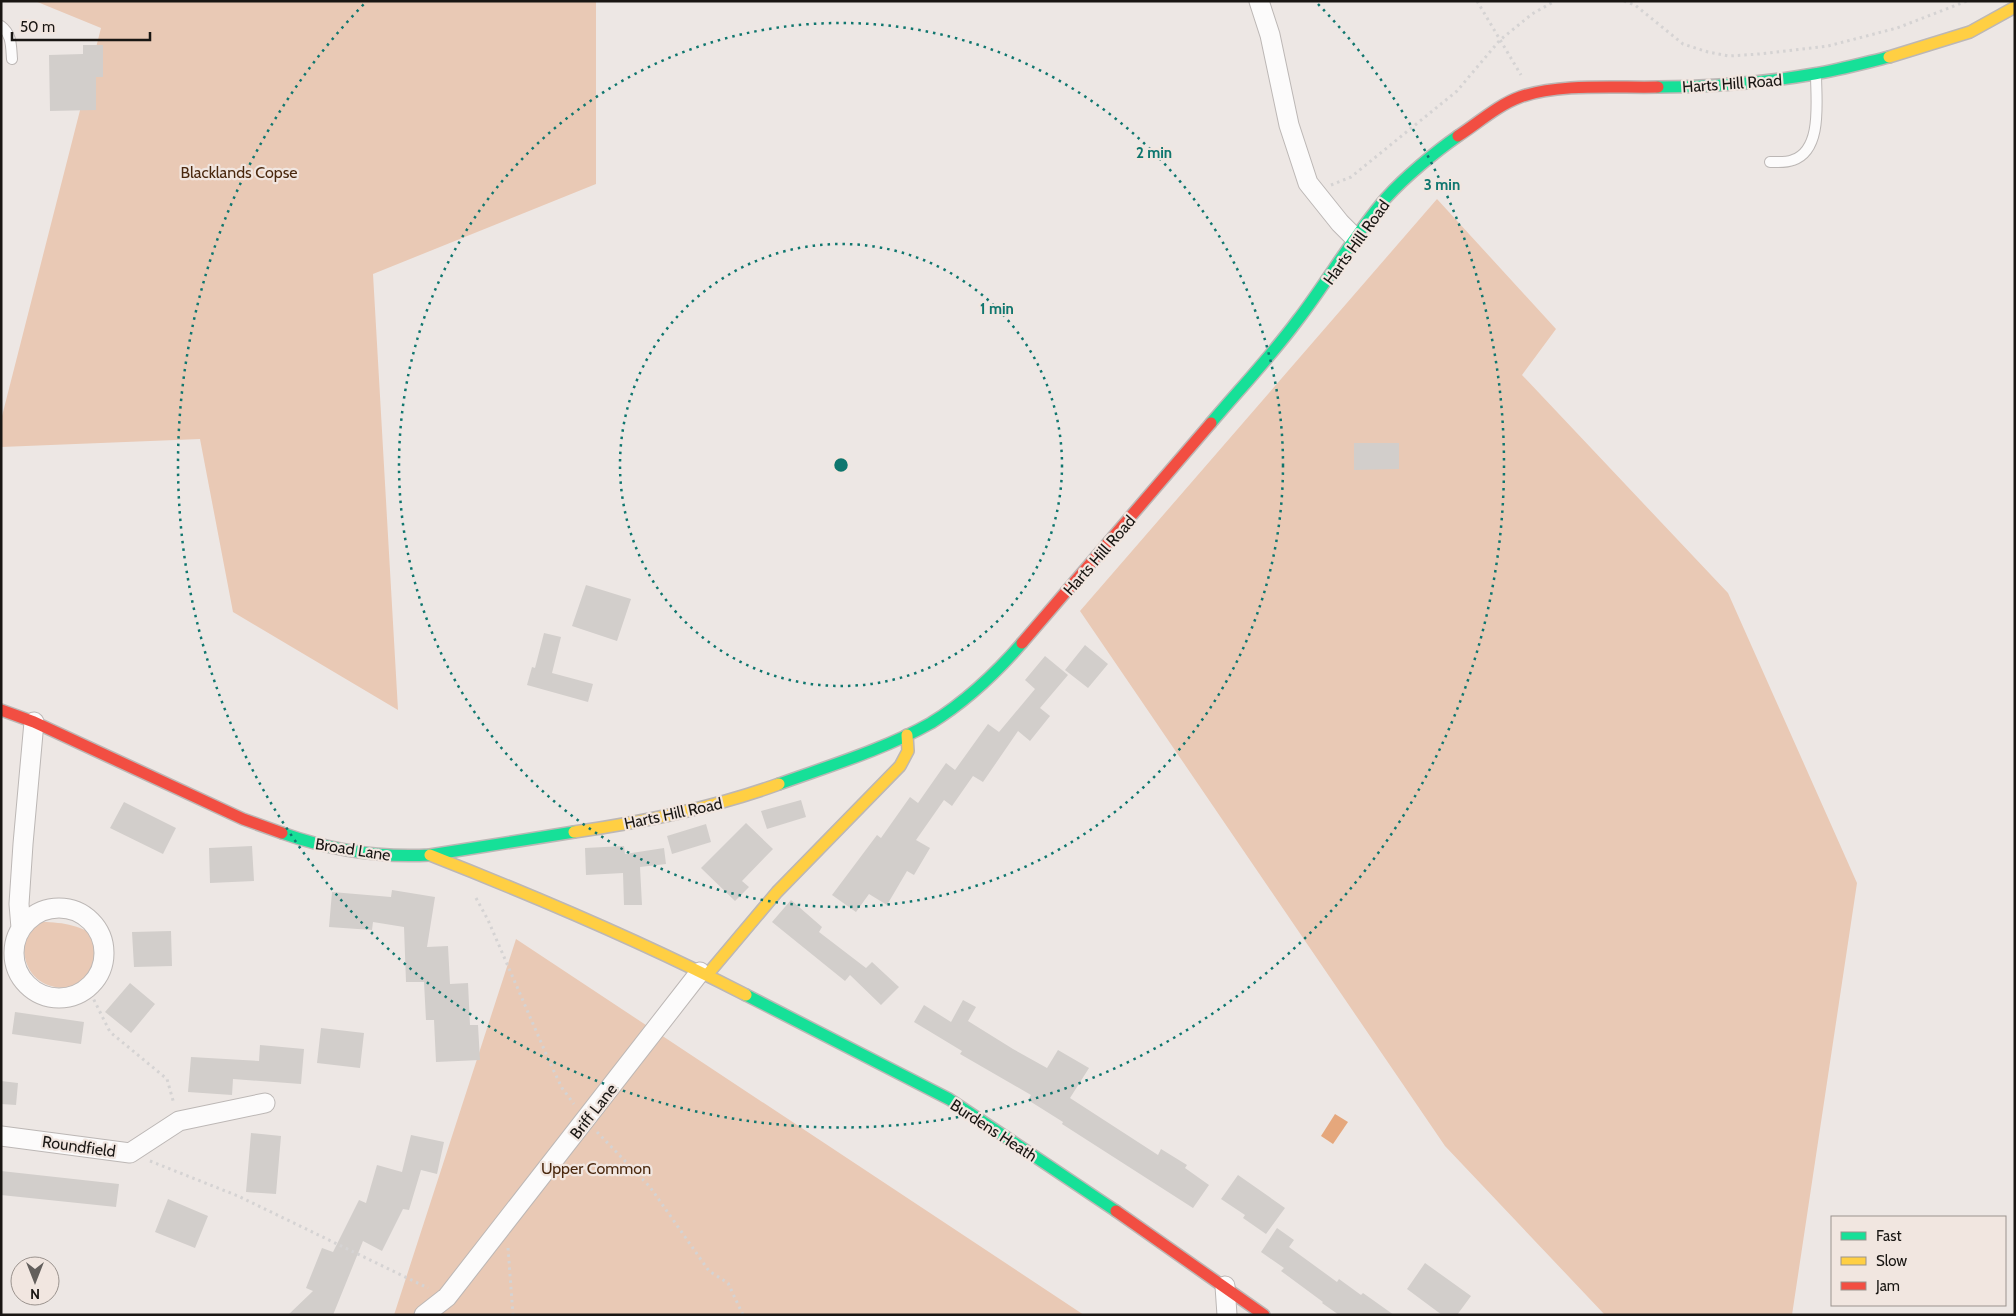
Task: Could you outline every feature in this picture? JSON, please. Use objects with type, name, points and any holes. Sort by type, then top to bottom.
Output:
[{"type":"street","points":[[1258,1],[1270,35],[1289,125],[1308,183],[1340,223],[1355,238]]},
{"type":"street","name":"Harts Hill Road","points":[[430,855],[686,812],[749,795],[817,772],[907,735],[930,723],[955,706],[980,686],[1019,647],[1296,323],[1379,205],[1442,147],[1495,110],[1532,93],[1588,88],[1708,87],[1751,84],[1816,74],[1900,54],[1970,32],[2015,7]]},
{"type":"street","name":"Broad Lane","points":[[1,710],[34,722],[243,819],[298,839],[332,848],[367,854],[430,855],[546,901],[704,973]]},
{"type":"street","points":[[21,928],[19,904],[22,852],[34,722]]},
{"type":"street","points":[[704,973],[718,960],[778,892],[900,766],[908,751],[907,735]]},
{"type":"street","points":[[61,908],[76,911],[90,919],[99,932],[104,947],[103,962],[97,976],[88,988],[76,995],[62,998],[34,991],[24,982],[14,955],[15,941],[21,928],[32,917],[46,910],[61,908]]},
{"type":"street","name":"Briff Lane","points":[[424,1315],[447,1297],[704,973]]},
{"type":"street","name":"Burdens Heath","points":[[704,973],[949,1099],[1056,1170],[1264,1315]]},
{"type":"street","name":"Roundfield","points":[[1,1136],[130,1153],[179,1121],[264,1103]]},
{"type":"street","points":[[1225,1286],[1227,1315]]},
{"type":"lane","points":[[1,26],[6,29],[11,40],[12,59]]},
{"type":"lane","points":[[1770,162],[1795,160],[1810,147],[1815,134],[1816,74]]},
{"type":"path","points":[[1478,1],[1532,93]]},
{"type":"path","points":[[1308,183],[1330,185],[1351,177],[1457,91],[1500,40],[1532,14],[1555,1]]},
{"type":"path","points":[[1624,1],[1635,6],[1683,44],[1729,56],[1828,46],[1897,28],[1967,1]]},
{"type":"path","points":[[88,988],[110,1032],[167,1079],[179,1121]]},
{"type":"path","points":[[130,1153],[238,1196],[447,1297]]},
{"type":"path","points":[[506,1223],[513,1315]]},
{"type":"green space","name":"Blacklands Copse","points":[[35,1],[596,1],[596,184],[373,274],[398,710],[233,612],[200,439],[1,447],[1,420],[101,28]]},
{"type":"green space","points":[[1437,199],[1556,329],[1522,375],[1728,593],[1857,883],[1792,1315],[1605,1315],[1445,1146],[1080,611]]},
{"type":"green space","points":[[38,922],[69,925],[91,933],[98,938],[102,961],[97,973],[88,981],[76,986],[61,988],[48,985],[36,977],[27,965],[24,939],[31,927]]},
{"type":"green space","name":"Upper Common","points":[[516,939],[1084,1315],[394,1315]]},
{"type":"shaded area","points":[[1335,1114],[1348,1122],[1333,1144],[1321,1136]]},
{"type":"building","points":[[83,45],[103,45],[103,77],[96,77],[96,110],[50,111],[49,55],[83,54]]},
{"type":"building","points":[[1354,443],[1399,443],[1399,469],[1354,470]]},
{"type":"building","points":[[586,585],[631,599],[617,641],[572,626]]},
{"type":"building","points":[[544,633],[561,637],[552,673],[593,684],[588,702],[527,685],[532,667],[535,668]]},
{"type":"building","points":[[1085,645],[1108,664],[1088,688],[1065,670]]},
{"type":"building","points":[[1045,656],[1068,675],[1040,708],[1050,716],[1030,741],[1018,731],[983,782],[973,776],[952,806],[944,800],[916,840],[930,848],[914,875],[907,871],[887,905],[869,894],[856,912],[832,895],[877,835],[881,838],[910,797],[918,803],[946,763],[955,770],[988,724],[999,732],[1035,689],[1025,680]]},
{"type":"building","points":[[801,800],[806,817],[767,829],[761,811]]},
{"type":"building","points":[[124,802],[176,828],[163,854],[110,828]]},
{"type":"building","points":[[746,823],[773,849],[742,881],[749,887],[735,901],[701,868]]},
{"type":"building","points":[[706,824],[711,842],[672,854],[667,836]]},
{"type":"building","points":[[252,846],[254,881],[210,883],[209,848]]},
{"type":"building","points":[[624,846],[625,854],[664,848],[666,864],[640,867],[642,905],[624,905],[623,873],[586,875],[585,848]]},
{"type":"building","points":[[392,890],[435,897],[427,947],[448,946],[450,984],[468,983],[470,1025],[478,1025],[480,1060],[436,1062],[434,1020],[426,1020],[424,982],[406,982],[404,927],[373,922],[372,930],[329,927],[332,892],[391,897]]},
{"type":"building","points":[[791,900],[822,927],[819,932],[866,968],[872,962],[899,987],[881,1005],[850,975],[845,981],[772,922]]},
{"type":"building","points":[[171,931],[172,966],[134,967],[132,932]]},
{"type":"building","points":[[130,983],[155,1004],[131,1033],[105,1012]]},
{"type":"building","points":[[963,1000],[976,1007],[968,1021],[1047,1068],[1058,1050],[1089,1068],[1070,1098],[1158,1155],[1161,1149],[1187,1165],[1185,1168],[1209,1185],[1193,1208],[1062,1124],[1063,1122],[1028,1100],[1031,1095],[960,1054],[962,1051],[914,1022],[924,1005],[951,1022]]},
{"type":"building","points":[[15,1012],[84,1022],[81,1044],[12,1034]]},
{"type":"building","points":[[321,1028],[364,1033],[360,1068],[317,1063]]},
{"type":"building","points":[[260,1045],[304,1049],[301,1084],[233,1079],[232,1095],[188,1092],[191,1057],[259,1061]]},
{"type":"building","points":[[1,1081],[18,1083],[16,1105],[1,1104]]},
{"type":"building","points":[[251,1133],[281,1136],[276,1194],[246,1192]]},
{"type":"building","points":[[411,1135],[444,1142],[437,1174],[421,1170],[409,1210],[403,1209],[382,1251],[363,1241],[333,1315],[288,1315],[313,1291],[306,1288],[322,1248],[333,1252],[359,1200],[366,1203],[377,1165],[402,1172]]},
{"type":"building","points":[[1,1171],[119,1184],[116,1207],[1,1195]]},
{"type":"building","points":[[1238,1175],[1285,1208],[1266,1234],[1243,1218],[1245,1215],[1221,1199]]},
{"type":"building","points":[[168,1199],[208,1216],[195,1248],[155,1232]]},
{"type":"building","points":[[1277,1228],[1294,1240],[1289,1247],[1337,1282],[1339,1279],[1394,1315],[1339,1315],[1322,1303],[1281,1271],[1284,1268],[1261,1252]]},
{"type":"building","points":[[1425,1263],[1471,1296],[1457,1315],[1442,1315],[1407,1289]]},
{"type":"traffic: fast","points":[[1658,87],[1775,80],[1814,74],[1889,57]]},
{"type":"traffic: fast","points":[[1211,423],[1287,334],[1386,198],[1420,165],[1458,136]]},
{"type":"traffic: fast","points":[[779,784],[876,749],[931,723],[980,686],[1022,643]]},
{"type":"traffic: fast","points":[[282,833],[318,844],[355,852],[411,856],[430,855],[574,832]]},
{"type":"traffic: fast","points":[[746,995],[949,1099],[1116,1211]]},
{"type":"traffic: slow","points":[[1889,57],[1970,32],[2015,7]]},
{"type":"traffic: slow","points":[[707,975],[777,892],[900,766],[908,751],[907,735]]},
{"type":"traffic: slow","points":[[574,832],[626,824],[704,807],[779,784]]},
{"type":"traffic: slow","points":[[430,855],[590,921],[746,995]]},
{"type":"traffic: jam","points":[[1458,136],[1512,100],[1535,93],[1570,88],[1658,87]]},
{"type":"traffic: jam","points":[[1022,643],[1211,423]]},
{"type":"traffic: jam","points":[[1,710],[34,722],[243,819],[282,833]]},
{"type":"traffic: jam","points":[[1116,1211],[1264,1315]]}]
